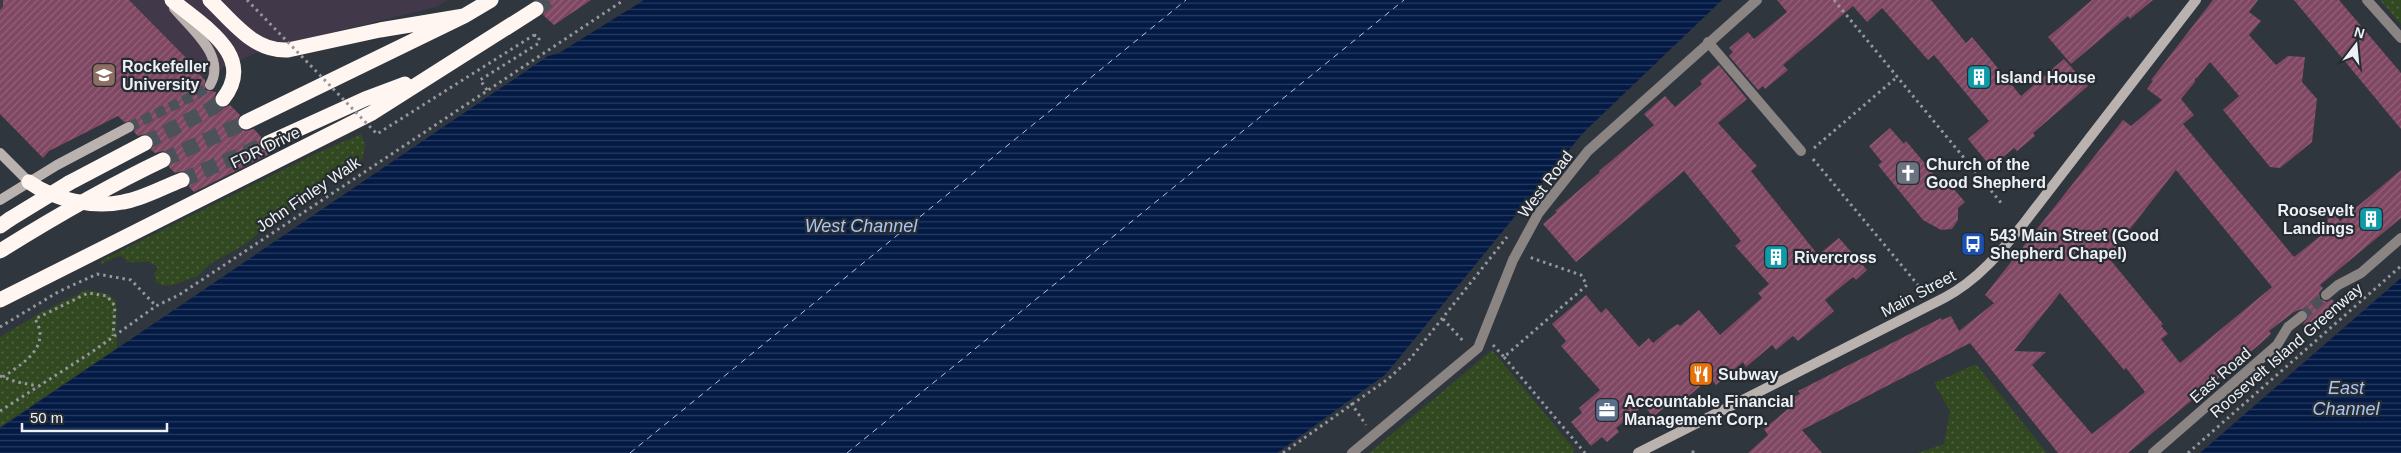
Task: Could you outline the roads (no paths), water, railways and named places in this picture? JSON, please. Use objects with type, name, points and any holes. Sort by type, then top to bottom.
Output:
[{"type":"highway","points":[[172,0],[214,36],[234,60],[234,81],[224,100]]},
{"type":"highway","points":[[210,0],[250,38],[262,46],[274,50],[288,50],[380,30],[464,16]]},
{"type":"highway","name":"FDR Drive","points":[[246,122],[464,16],[491,0]]},
{"type":"highway","name":"FDR Drive","points":[[0,300],[372,113],[536,9]]},
{"type":"highway","points":[[268,144],[365,99],[430,75]]},
{"type":"highway","points":[[5,222],[69,183],[145,144]]},
{"type":"highway","points":[[0,251],[56,216],[115,183],[163,160]]},
{"type":"highway","points":[[29,182],[42,190],[58,196],[103,203],[133,200],[182,180]]},
{"type":"street","points":[[167,0],[213,56],[216,71],[210,85]]},
{"type":"street","name":"West Road","points":[[1352,453],[1478,348],[1517,252],[1538,214],[1588,152],[1708,42],[1757,0]]},
{"type":"street","name":"Main Street","points":[[1638,453],[1944,298],[1975,278],[1995,259],[2196,0]]},
{"type":"street","points":[[2367,0],[2401,38]]},
{"type":"street","points":[[1708,42],[1801,151]]},
{"type":"street","points":[[0,200],[129,127]]},
{"type":"street","points":[[0,153],[29,182]]},
{"type":"street","points":[[2326,295],[2338,285],[2362,273],[2401,238]]},
{"type":"street","name":"East Road","points":[[2153,453],[2277,345],[2288,328],[2302,316]]},
{"type":"water","name":"West Channel","points":[[644,0],[1722,0],[1583,133],[1386,374],[1277,453],[0,453],[0,428],[548,56],[559,53]]},
{"type":"water","name":"East Channel","points":[[2401,278],[2401,453],[2200,453]]},
{"type":"tunnel","points":[[536,9],[549,0]]},
{"type":"tunnel","points":[[129,127],[199,93],[210,85]]},
{"type":"tunnel","points":[[145,143],[214,107],[223,99]]},
{"type":"tunnel","points":[[163,160],[246,122]]},
{"type":"tunnel","points":[[182,180],[268,143]]},
{"type":"tunnel","points":[[2302,316],[2326,295]]},
{"type":"place","name":"Rockefeller University","points":[[104,75]]},
{"type":"place","name":"Island House","points":[[1979,77]]},
{"type":"place","name":"Church of the Good Shepherd","points":[[1908,173]]},
{"type":"place","name":"Roosevelt Landings","points":[[2371,219]]},
{"type":"place","name":"543 Main Street (Good Shepherd Chapel)","points":[[1973,244]]},
{"type":"place","name":"Rivercross","points":[[1776,257]]},
{"type":"place","name":"Subway","points":[[1701,374]]},
{"type":"place","name":"Accountable Financial Management Corp.","points":[[1607,410]]}]
